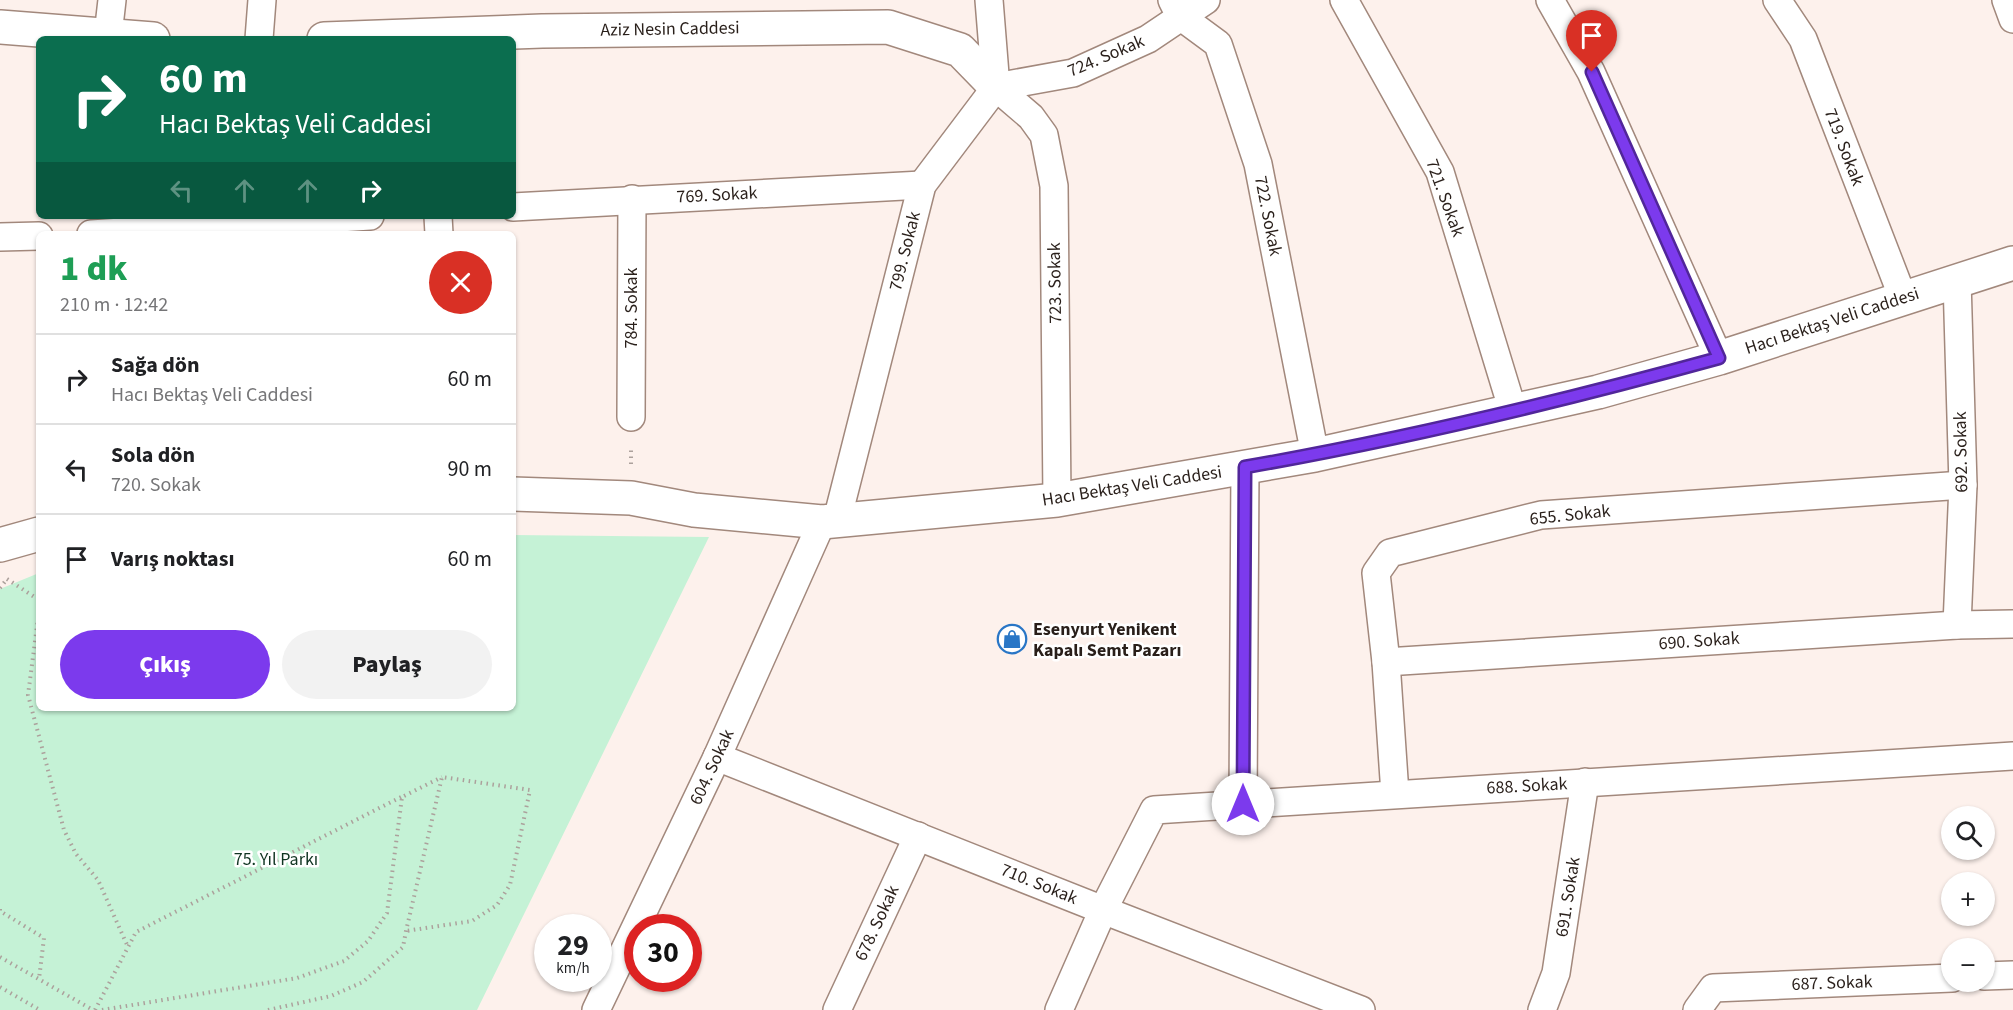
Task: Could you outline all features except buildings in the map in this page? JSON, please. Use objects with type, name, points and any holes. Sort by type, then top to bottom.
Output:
[{"type":"main road","points":[[0,27],[119,36]]},
{"type":"main road","name":"Aziz Nesin Caddesi","points":[[406,36],[542,31],[888,27],[960,50],[996,87]]},
{"type":"main road","name":"Hacı Bektaş Veli Caddesi","points":[[516,494],[631,498],[694,510],[829,521],[1057,500],[1315,455],[1598,392],[1719,358],[2013,263]]},
{"type":"main road","points":[[0,544],[36,535]]},
{"type":"street","points":[[108,35],[112,0]]},
{"type":"street","points":[[259,36],[262,0]]},
{"type":"street","points":[[989,0],[996,87]]},
{"type":"street","name":"724. Sokak","points":[[996,87],[1073,73],[1148,39],[1176,8],[1206,0]]},
{"type":"street","name":"721. Sokak","points":[[1344,0],[1440,172],[1513,411]]},
{"type":"street","points":[[1550,0],[1592,72],[1719,358]]},
{"type":"street","name":"719. Sokak","points":[[1777,0],[1803,39],[1903,298]]},
{"type":"street","points":[[2006,0],[2013,19]]},
{"type":"street","name":"722. Sokak","points":[[1176,8],[1218,44],[1258,164],[1315,455]]},
{"type":"street","name":"799. Sokak","points":[[829,521],[922,185],[996,87]]},
{"type":"street","name":"723. Sokak","points":[[996,87],[1031,117],[1044,135],[1054,186],[1057,500]]},
{"type":"street","name":"769. Sokak","points":[[516,207],[922,185]]},
{"type":"street","name":"784. Sokak","points":[[631,417],[632,200]]},
{"type":"street","points":[[138,231],[324,219]]},
{"type":"street","points":[[0,237],[36,236]]},
{"type":"street","name":"692. Sokak","points":[[1957,280],[1963,485],[1957,625]]},
{"type":"street","points":[[1243,804],[1245,467]]},
{"type":"street","name":"655. Sokak","points":[[1395,794],[1377,573],[1390,553],[1541,515],[1963,485]]},
{"type":"street","name":"604. Sokak","points":[[596,1010],[829,521]]},
{"type":"street","name":"690. Sokak","points":[[1386,662],[1957,625],[2013,624]]},
{"type":"street","name":"688. Sokak","points":[[1102,910],[1154,810],[2013,756]]},
{"type":"street","name":"710. Sokak","points":[[717,757],[1361,1010]]},
{"type":"street","name":"691. Sokak","points":[[1542,1010],[1556,973],[1585,782]]},
{"type":"street","name":"678. Sokak","points":[[837,1010],[918,836]]},
{"type":"street","points":[[1059,1010],[1102,910]]},
{"type":"street","points":[[1995,976],[2013,975]]},
{"type":"street","name":"687. Sokak","points":[[1697,1010],[1713,988],[1941,978]]},
{"type":"path","points":[[631,417],[631,498]]},
{"type":"path","points":[[0,574],[36,598]]},
{"type":"path","points":[[0,588],[7,579]]},
{"type":"path","points":[[36,634],[28,695],[64,830],[76,854],[98,880],[128,947]]},
{"type":"path","points":[[268,1010],[331,996],[363,982],[403,947],[442,777]]},
{"type":"path","points":[[0,957],[94,1010],[135,932],[402,796],[442,777],[530,790],[510,885],[497,905],[472,921],[406,931]]},
{"type":"path","points":[[102,1010],[297,978],[344,961],[368,941],[387,913],[402,796]]},
{"type":"path","points":[[0,909],[44,938],[39,980]]},
{"type":"path","points":[[0,987],[40,1010]]},
{"type":"green space","name":"75. Yıl Parkı","points":[[516,535],[709,537],[477,1010],[0,1010],[0,589],[36,574],[36,711],[516,711]]},
{"type":"place","name":"Esenyurt Yenikent Kapalı Semt Pazarı","points":[[1012,639]]},
{"type":"route","points":[[1243,804],[1245,467],[1315,455],[1598,392],[1719,358],[1592,72]]}]
